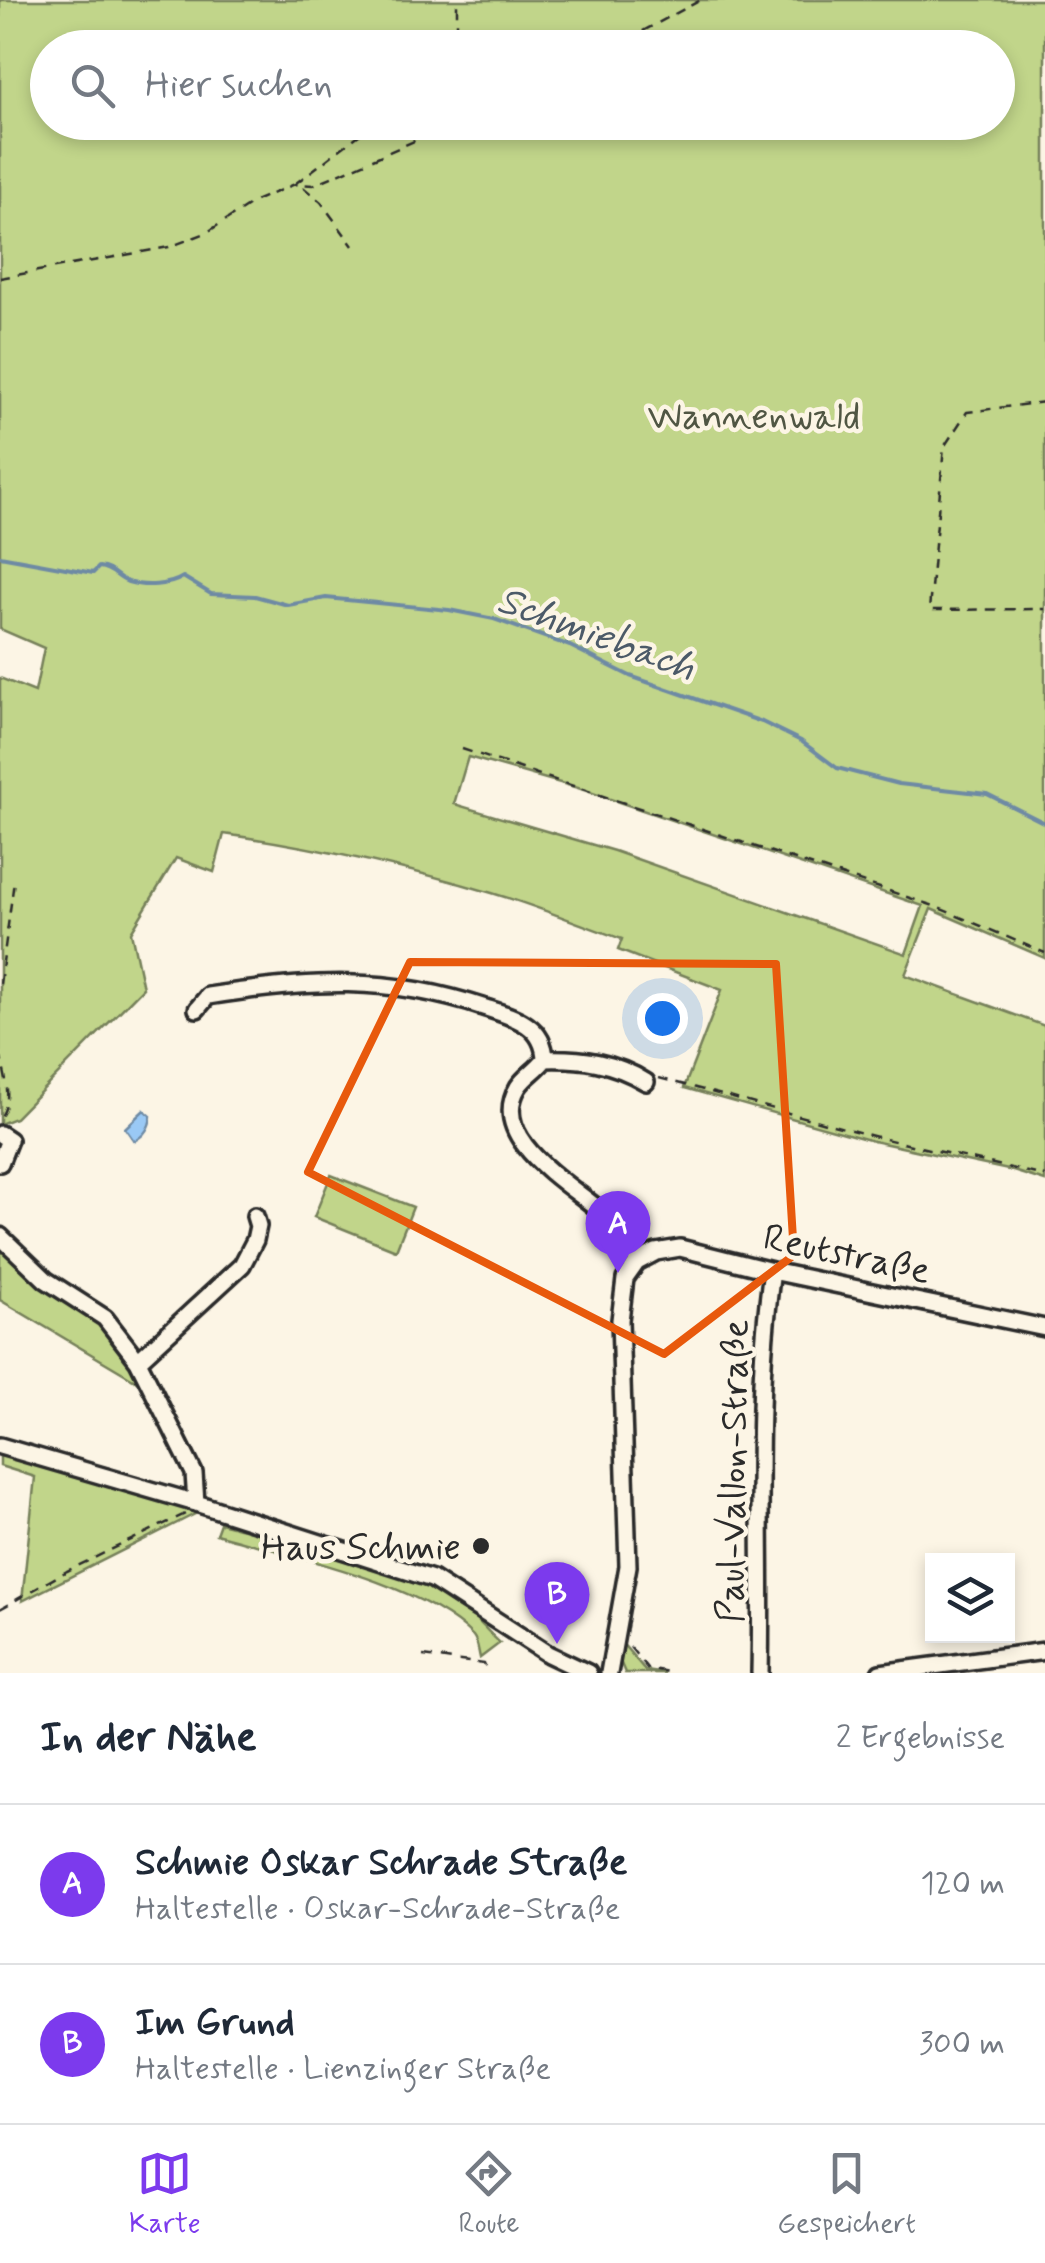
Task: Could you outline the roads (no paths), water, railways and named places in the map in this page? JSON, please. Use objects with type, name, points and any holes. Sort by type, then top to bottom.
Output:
[{"type":"street","points":[[198,1009],[208,996],[270,988],[336,982],[410,987],[517,1018],[538,1036],[545,1059]]},
{"type":"street","points":[[609,1673],[628,1566],[620,1320],[625,1278],[637,1262],[630,1242],[613,1222],[534,1156],[514,1132],[510,1116],[518,1087],[545,1059],[586,1059],[626,1070],[646,1082]]},
{"type":"street","points":[[0,1134],[9,1140],[0,1163]]},
{"type":"street","points":[[138,1361],[242,1265],[255,1240],[258,1226],[254,1216]]},
{"type":"street","points":[[0,1236],[46,1280],[105,1318],[138,1361],[194,1474],[196,1503]]},
{"type":"street","name":"Reutstraße","points":[[637,1262],[656,1252],[680,1248],[1045,1328]]},
{"type":"street","name":"Paul-Vallon-Straße","points":[[760,1673],[761,1428],[772,1271]]},
{"type":"street","points":[[0,1446],[196,1503],[432,1579],[548,1654],[588,1673]]},
{"type":"street","points":[[880,1673],[1045,1651]]},
{"type":"water","points":[[144,1110],[151,1116],[149,1124],[134,1141],[125,1128]]},
{"type":"waterway","name":"Schmiebach","points":[[0,556],[93,573],[104,568],[141,585],[164,584],[183,577],[211,594],[255,596],[288,605],[326,598],[449,610],[494,619],[570,646],[630,676],[762,722],[801,741],[837,768],[899,784],[987,794],[1045,823]]},
{"type":"place","name":"Schmie Oskar Schrade Straße","points":[[618,1273]]},
{"type":"place","name":"Haus Schmie","points":[[481,1546]]},
{"type":"place","name":"Im Grund","points":[[557,1644]]},
{"type":"park label","name":"Wannenwald","points":[[754,415]]}]
